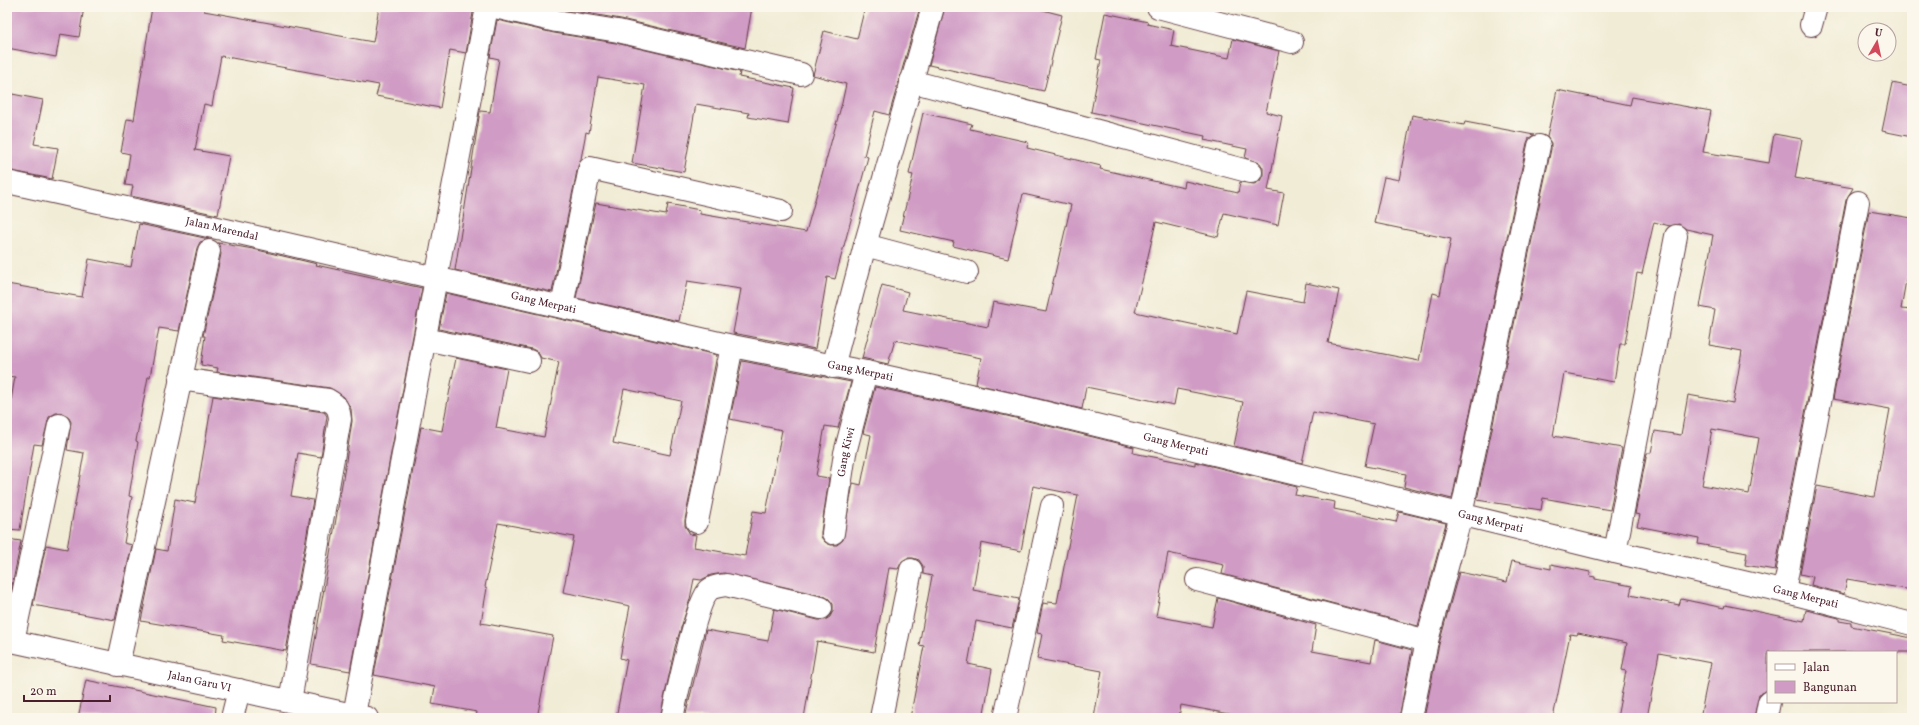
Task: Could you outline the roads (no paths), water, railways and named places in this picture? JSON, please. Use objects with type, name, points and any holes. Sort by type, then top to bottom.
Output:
[{"type":"street","points":[[361,716],[425,339],[487,7]]},
{"type":"street","points":[[495,7],[618,31],[801,74]]},
{"type":"street","points":[[833,367],[865,245],[933,7]]},
{"type":"street","points":[[1158,7],[1292,42]]},
{"type":"street","points":[[911,82],[1251,172]]},
{"type":"street","points":[[1412,718],[1427,641],[1461,515],[1539,146]]},
{"type":"street","points":[[562,306],[590,168],[781,211]]},
{"type":"street","name":"Jalan Marendal","points":[[7,182],[436,278]]},
{"type":"street","points":[[1784,591],[1858,202]]},
{"type":"street","points":[[1615,552],[1676,236]]},
{"type":"street","points":[[865,245],[967,272]]},
{"type":"street","points":[[118,665],[208,251]]},
{"type":"street","name":"Gang Merpati","points":[[436,278],[732,346],[833,367],[866,372],[1010,404],[1461,515],[1784,591],[1912,624]]},
{"type":"street","points":[[425,339],[529,361]]},
{"type":"street","points":[[697,522],[732,346]]},
{"type":"street","name":"Gang Kiwi","points":[[833,533],[845,453],[866,372]]},
{"type":"street","points":[[180,379],[328,400],[335,404],[339,410],[340,419],[290,701]]},
{"type":"street","points":[[10,640],[59,425]]},
{"type":"street","points":[[1004,718],[1052,506]]},
{"type":"street","points":[[881,718],[911,570]]},
{"type":"street","points":[[1197,580],[1427,641]]},
{"type":"street","points":[[672,718],[697,619],[703,599],[709,590],[716,586],[726,585],[821,608]]},
{"type":"street","name":"Jalan Garu VI","points":[[10,640],[118,665],[361,716]]},
{"type":"street","points":[[232,718],[239,690]]},
{"type":"street","points":[[1766,718],[1769,703]]}]
